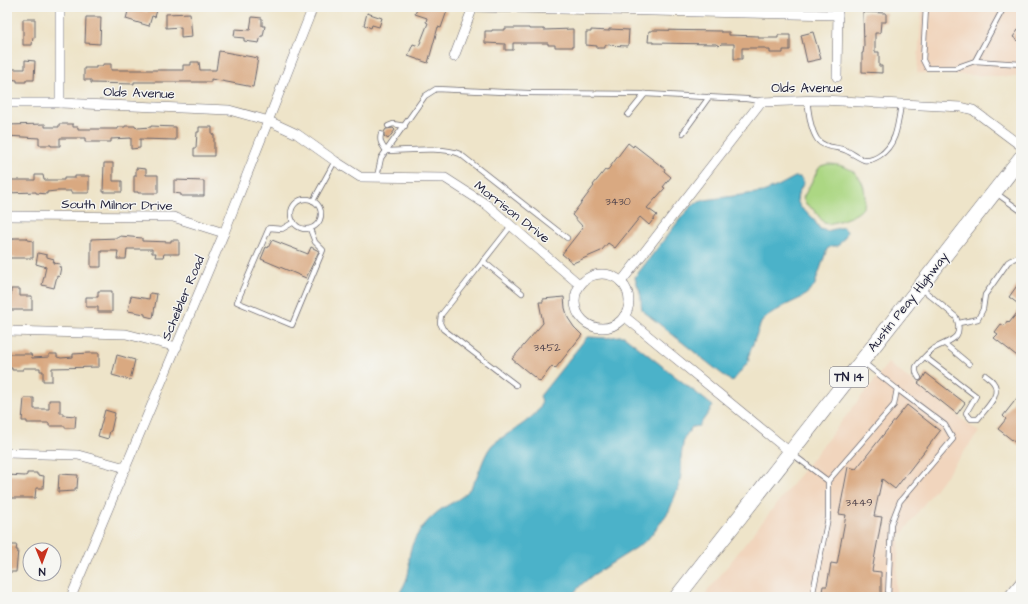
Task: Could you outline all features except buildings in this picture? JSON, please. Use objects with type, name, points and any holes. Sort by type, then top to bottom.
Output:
[{"type":"main road","name":"Austin Peay Highway","points":[[677,597],[919,287],[994,192],[1017,166]]},
{"type":"street","points":[[60,7],[60,103]]},
{"type":"street","name":"Scheibler Road","points":[[71,597],[224,233],[313,7]]},
{"type":"street","points":[[454,57],[473,7],[838,11],[837,77]]},
{"type":"street","name":"Olds Avenue","points":[[621,282],[762,102],[821,100],[961,107],[973,110],[1021,146]]},
{"type":"street","name":"Olds Avenue","points":[[7,103],[60,103],[229,110],[269,121]]},
{"type":"street","name":"Morrison Drive","points":[[269,121],[297,134],[360,177],[445,178],[487,206],[580,285]]},
{"type":"street","name":"South Milnor Drive","points":[[7,216],[173,217],[224,233]]},
{"type":"street","points":[[595,275],[600,275],[613,277],[621,282],[626,289],[628,308],[624,316],[618,322],[611,326],[602,328],[586,323],[580,317],[576,310],[576,293],[580,285],[586,279],[595,275]]},
{"type":"street","points":[[624,316],[790,452]]},
{"type":"street","points":[[7,331],[126,334],[177,347]]},
{"type":"street","points":[[7,453],[78,455],[126,468]]},
{"type":"street","points":[[1008,597],[1021,581]]},
{"type":"lane","points":[[926,7],[923,60],[928,68],[955,68],[975,61],[1021,64]]},
{"type":"lane","points":[[975,61],[1004,7]]},
{"type":"lane","points":[[377,177],[381,158],[425,96],[436,89],[646,94],[746,99],[762,102]]},
{"type":"lane","points":[[628,115],[646,94]]},
{"type":"lane","points":[[683,133],[708,97]]},
{"type":"lane","points":[[807,100],[811,122],[817,140],[822,144],[848,151],[864,160],[870,160],[883,153],[893,140],[901,104]]},
{"type":"lane","points":[[388,126],[393,124],[404,126]]},
{"type":"lane","points":[[381,134],[381,144],[386,151]]},
{"type":"lane","points":[[386,151],[443,150],[460,154],[567,238]]},
{"type":"lane","points":[[312,201],[335,161]]},
{"type":"lane","points":[[994,192],[1021,211]]},
{"type":"lane","points":[[303,200],[312,201],[319,207],[321,216],[317,224],[310,229],[301,228],[294,222],[291,213],[295,205],[303,200]]},
{"type":"lane","points":[[294,222],[282,229],[269,228],[237,302],[292,325],[323,250],[315,242],[310,229]]},
{"type":"lane","points":[[511,226],[441,314],[440,323],[443,329],[516,385]]},
{"type":"lane","points":[[959,323],[978,319],[983,309],[985,295],[1008,262],[1021,256]]},
{"type":"lane","points":[[483,261],[522,293]]},
{"type":"lane","points":[[919,287],[949,310],[956,317],[959,323],[959,332],[954,340],[931,350],[916,367],[916,374],[919,378]]},
{"type":"lane","points":[[945,344],[969,364]]},
{"type":"lane","points":[[925,356],[976,396],[966,413],[971,419],[978,419],[995,396],[996,389],[993,382],[985,376]]},
{"type":"lane","points":[[861,361],[945,425],[953,439],[900,501],[891,524],[888,597]]},
{"type":"lane","points":[[812,597],[828,518],[828,481],[894,405],[897,389]]},
{"type":"lane","points":[[790,452],[828,481]]},
{"type":"shaded area","points":[[922,7],[1021,7],[1021,77],[917,73]]},
{"type":"shaded area","points":[[888,363],[979,432],[900,537],[896,597],[703,597]]},
{"type":"green space","points":[[828,164],[842,166],[854,172],[862,183],[865,197],[863,207],[857,213],[845,219],[828,224],[824,223],[814,210],[806,204],[803,198],[819,168]]},
{"type":"water","points":[[795,177],[800,177],[803,181],[797,200],[800,207],[812,217],[820,229],[827,231],[843,227],[847,231],[846,235],[838,246],[832,246],[827,249],[814,287],[803,297],[784,306],[765,318],[761,323],[748,357],[749,361],[732,382],[643,311],[640,292],[635,277],[684,214],[695,203],[705,200],[763,192]]},
{"type":"water","points":[[624,336],[713,406],[699,426],[692,427],[684,438],[679,486],[669,511],[647,540],[593,575],[570,597],[397,597],[407,577],[410,551],[419,533],[434,515],[459,499],[468,491],[475,480],[488,450],[492,445],[524,423],[539,409],[542,403],[540,396],[587,337],[606,338]]}]
